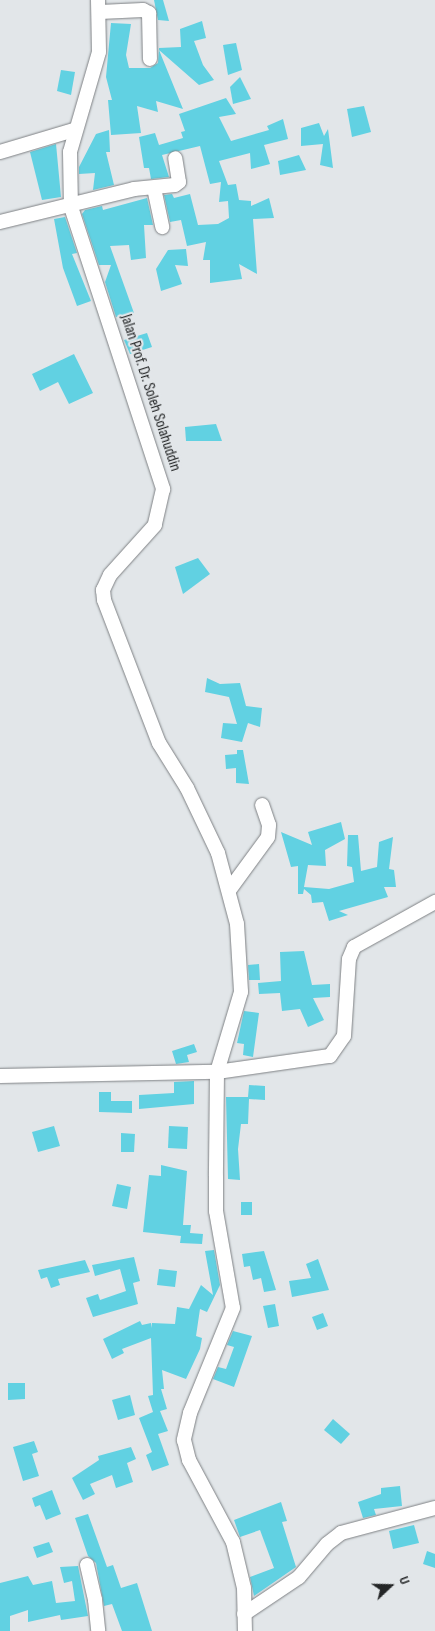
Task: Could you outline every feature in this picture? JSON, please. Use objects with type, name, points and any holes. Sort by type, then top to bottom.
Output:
[{"type":"street","points":[[99,6],[143,10],[150,13],[150,59]]},
{"type":"street","name":"Jalan Prof. Dr. Soleh Solahuddin","points":[[99,6],[99,52],[74,130],[70,152],[71,207],[163,489],[155,525],[110,575],[103,590],[104,600],[132,663],[159,743],[205,823],[230,889],[241,992],[217,1072],[216,1211],[233,1308],[190,1413],[184,1440],[189,1460],[233,1542],[244,1588],[245,1631]]},
{"type":"street","points":[[0,152],[74,130]]},
{"type":"street","points":[[0,222],[71,207],[134,189],[154,188],[179,182],[175,158]]},
{"type":"street","points":[[154,188],[162,227]]},
{"type":"street","points":[[230,889],[268,837],[269,825],[262,805]]},
{"type":"street","points":[[0,1076],[217,1072],[330,1056],[344,1036],[349,959],[354,947],[435,902]]},
{"type":"street","points":[[244,1614],[299,1577],[333,1538],[435,1508]]},
{"type":"street","points":[[87,1565],[96,1600],[98,1631]]},
{"type":"building","points":[[154,0],[163,0],[169,21],[158,20]]},
{"type":"building","points":[[202,21],[206,38],[194,41],[203,65],[214,80],[199,85],[159,50],[183,109],[156,101],[158,112],[137,106],[141,133],[111,135],[108,100],[112,100],[106,77],[111,23],[131,24],[126,55],[129,68],[150,68],[158,63],[159,48],[181,47],[180,29]]},
{"type":"building","points":[[236,43],[242,70],[228,75],[223,45]]},
{"type":"building","points":[[61,70],[75,72],[71,95],[57,91]]},
{"type":"building","points":[[240,77],[251,99],[233,104],[230,87]]},
{"type":"building","points":[[226,98],[236,114],[219,117],[231,141],[269,130],[267,126],[283,119],[288,139],[264,145],[270,164],[251,169],[250,153],[219,161],[228,185],[236,184],[239,200],[251,201],[251,206],[269,198],[274,218],[253,219],[257,274],[239,264],[242,279],[210,283],[210,260],[203,260],[206,242],[187,246],[181,220],[170,222],[164,195],[172,194],[174,198],[190,194],[198,225],[218,224],[229,218],[228,201],[219,202],[221,182],[210,184],[200,146],[162,155],[169,177],[151,179],[149,168],[144,168],[139,137],[155,133],[159,145],[183,138],[181,132],[185,131],[179,114]]},
{"type":"building","points":[[364,106],[371,132],[352,137],[347,109]]},
{"type":"building","points":[[319,123],[324,136],[328,129],[333,168],[320,165],[323,144],[301,146],[301,128]]},
{"type":"building","points":[[109,130],[110,152],[106,152],[114,185],[93,190],[95,173],[79,174],[79,167],[96,134]]},
{"type":"building","points":[[56,144],[61,197],[42,200],[30,152]]},
{"type":"building","points":[[299,155],[306,170],[280,175],[278,161]]},
{"type":"building","points":[[147,198],[153,225],[144,225],[146,258],[131,260],[129,245],[110,246],[134,313],[116,317],[105,282],[111,265],[99,265],[82,214],[85,210],[102,206],[103,210]]},
{"type":"building","points":[[65,217],[77,253],[72,254],[91,301],[77,306],[63,268],[54,219]]},
{"type":"building","points":[[186,249],[188,266],[175,265],[182,284],[161,291],[156,269],[168,250]]},
{"type":"building","points":[[147,333],[152,347],[130,354],[124,340]]},
{"type":"building","points":[[74,354],[93,393],[69,404],[58,382],[40,391],[32,374]]},
{"type":"building","points":[[216,424],[222,441],[186,441],[185,427]]},
{"type":"building","points":[[198,558],[210,574],[183,594],[175,567]]},
{"type":"building","points":[[207,678],[220,684],[240,683],[246,706],[262,708],[260,727],[248,723],[242,742],[221,738],[223,723],[237,724],[229,697],[205,692]]},
{"type":"building","points":[[237,750],[243,750],[249,784],[236,783],[236,768],[226,769],[225,755],[237,754]]},
{"type":"building","points":[[341,822],[345,839],[325,850],[326,866],[308,865],[304,887],[329,889],[354,882],[352,867],[347,866],[348,835],[358,835],[361,871],[377,867],[379,842],[393,837],[389,869],[394,870],[396,887],[384,887],[388,897],[339,911],[348,915],[329,921],[323,902],[312,903],[311,895],[304,889],[303,894],[298,894],[298,866],[291,867],[281,832],[312,845],[308,832]]},
{"type":"building","points":[[304,951],[312,985],[330,984],[330,997],[313,998],[324,1020],[308,1027],[300,1009],[282,1011],[280,993],[259,994],[258,983],[281,981],[280,952]]},
{"type":"building","points":[[259,964],[260,980],[249,980],[248,965]]},
{"type":"building","points":[[244,1011],[259,1013],[253,1057],[243,1055],[244,1044],[237,1043]]},
{"type":"building","points":[[194,1044],[197,1052],[187,1055],[189,1062],[176,1064],[172,1051]]},
{"type":"building","points":[[194,1081],[194,1104],[139,1109],[139,1095],[174,1093],[174,1082]]},
{"type":"building","points":[[249,1085],[265,1086],[265,1100],[249,1099],[248,1124],[241,1124],[238,1149],[240,1180],[228,1179],[226,1097],[248,1097]]},
{"type":"building","points":[[99,1092],[111,1092],[111,1101],[132,1101],[132,1113],[99,1112]]},
{"type":"building","points":[[54,1126],[60,1146],[38,1152],[32,1132]]},
{"type":"building","points":[[169,1126],[188,1127],[187,1149],[168,1148]]},
{"type":"building","points":[[121,1133],[135,1134],[134,1152],[121,1152]]},
{"type":"building","points":[[161,1165],[187,1171],[183,1225],[191,1225],[190,1233],[203,1234],[202,1244],[180,1243],[181,1236],[143,1232],[149,1175],[161,1176]]},
{"type":"building","points":[[117,1184],[131,1187],[127,1209],[112,1206]]},
{"type":"building","points":[[241,1202],[252,1202],[252,1215],[241,1215]]},
{"type":"building","points":[[214,1250],[220,1285],[207,1312],[200,1309],[196,1336],[202,1338],[200,1349],[186,1379],[162,1370],[164,1389],[161,1389],[167,1409],[160,1411],[168,1431],[158,1434],[169,1465],[152,1471],[146,1455],[152,1452],[139,1418],[153,1412],[148,1396],[153,1395],[151,1338],[122,1349],[124,1353],[112,1359],[103,1339],[140,1321],[142,1325],[151,1323],[152,1328],[152,1323],[175,1324],[177,1307],[189,1309],[201,1285],[213,1295],[205,1251]]},
{"type":"building","points":[[264,1251],[276,1290],[264,1292],[261,1278],[253,1280],[250,1266],[244,1267],[242,1254]]},
{"type":"building","points":[[134,1257],[140,1281],[133,1283],[138,1304],[93,1317],[86,1298],[98,1294],[100,1300],[126,1291],[120,1269],[95,1276],[92,1265]]},
{"type":"building","points":[[318,1259],[329,1290],[292,1297],[289,1281],[311,1278],[306,1264]]},
{"type":"building","points":[[85,1260],[90,1272],[58,1279],[60,1285],[51,1288],[47,1277],[41,1279],[38,1270]]},
{"type":"building","points":[[159,1269],[177,1271],[175,1287],[157,1285]]},
{"type":"building","points":[[275,1304],[279,1326],[268,1328],[263,1306]]},
{"type":"building","points":[[323,1313],[328,1326],[317,1330],[312,1317]]},
{"type":"building","points":[[233,1331],[252,1336],[234,1387],[213,1379],[218,1367],[226,1369],[234,1347],[227,1345]]},
{"type":"building","points":[[8,1383],[25,1383],[25,1399],[8,1400]]},
{"type":"building","points":[[130,1395],[135,1415],[118,1420],[112,1400]]},
{"type":"building","points":[[333,1419],[350,1434],[341,1444],[324,1430]]},
{"type":"building","points":[[34,1441],[38,1452],[32,1454],[39,1476],[23,1481],[13,1447]]},
{"type":"building","points":[[131,1447],[136,1459],[127,1463],[133,1482],[116,1488],[112,1475],[90,1484],[95,1494],[83,1500],[72,1478],[99,1460],[98,1456]]},
{"type":"building","points":[[400,1486],[402,1506],[374,1509],[376,1515],[363,1518],[358,1502],[381,1494],[381,1488]]},
{"type":"building","points":[[52,1490],[61,1514],[46,1520],[40,1505],[35,1507],[32,1498]]},
{"type":"building","points":[[281,1502],[287,1521],[282,1522],[296,1567],[254,1596],[250,1577],[274,1568],[260,1530],[240,1537],[234,1520]]},
{"type":"building","points":[[88,1514],[107,1567],[113,1565],[121,1588],[137,1583],[152,1631],[122,1631],[112,1604],[104,1606],[96,1563],[88,1556],[75,1518]]},
{"type":"building","points":[[414,1525],[419,1543],[393,1549],[389,1531]]},
{"type":"building","points":[[49,1542],[53,1552],[37,1558],[33,1547]]},
{"type":"building","points":[[427,1551],[435,1554],[435,1568],[423,1564]]},
{"type":"building","points":[[78,1566],[88,1616],[61,1620],[60,1615],[28,1622],[28,1610],[10,1616],[10,1631],[0,1631],[0,1583],[28,1576],[33,1585],[52,1581],[56,1603],[75,1601],[72,1581],[64,1583],[60,1567]]}]
